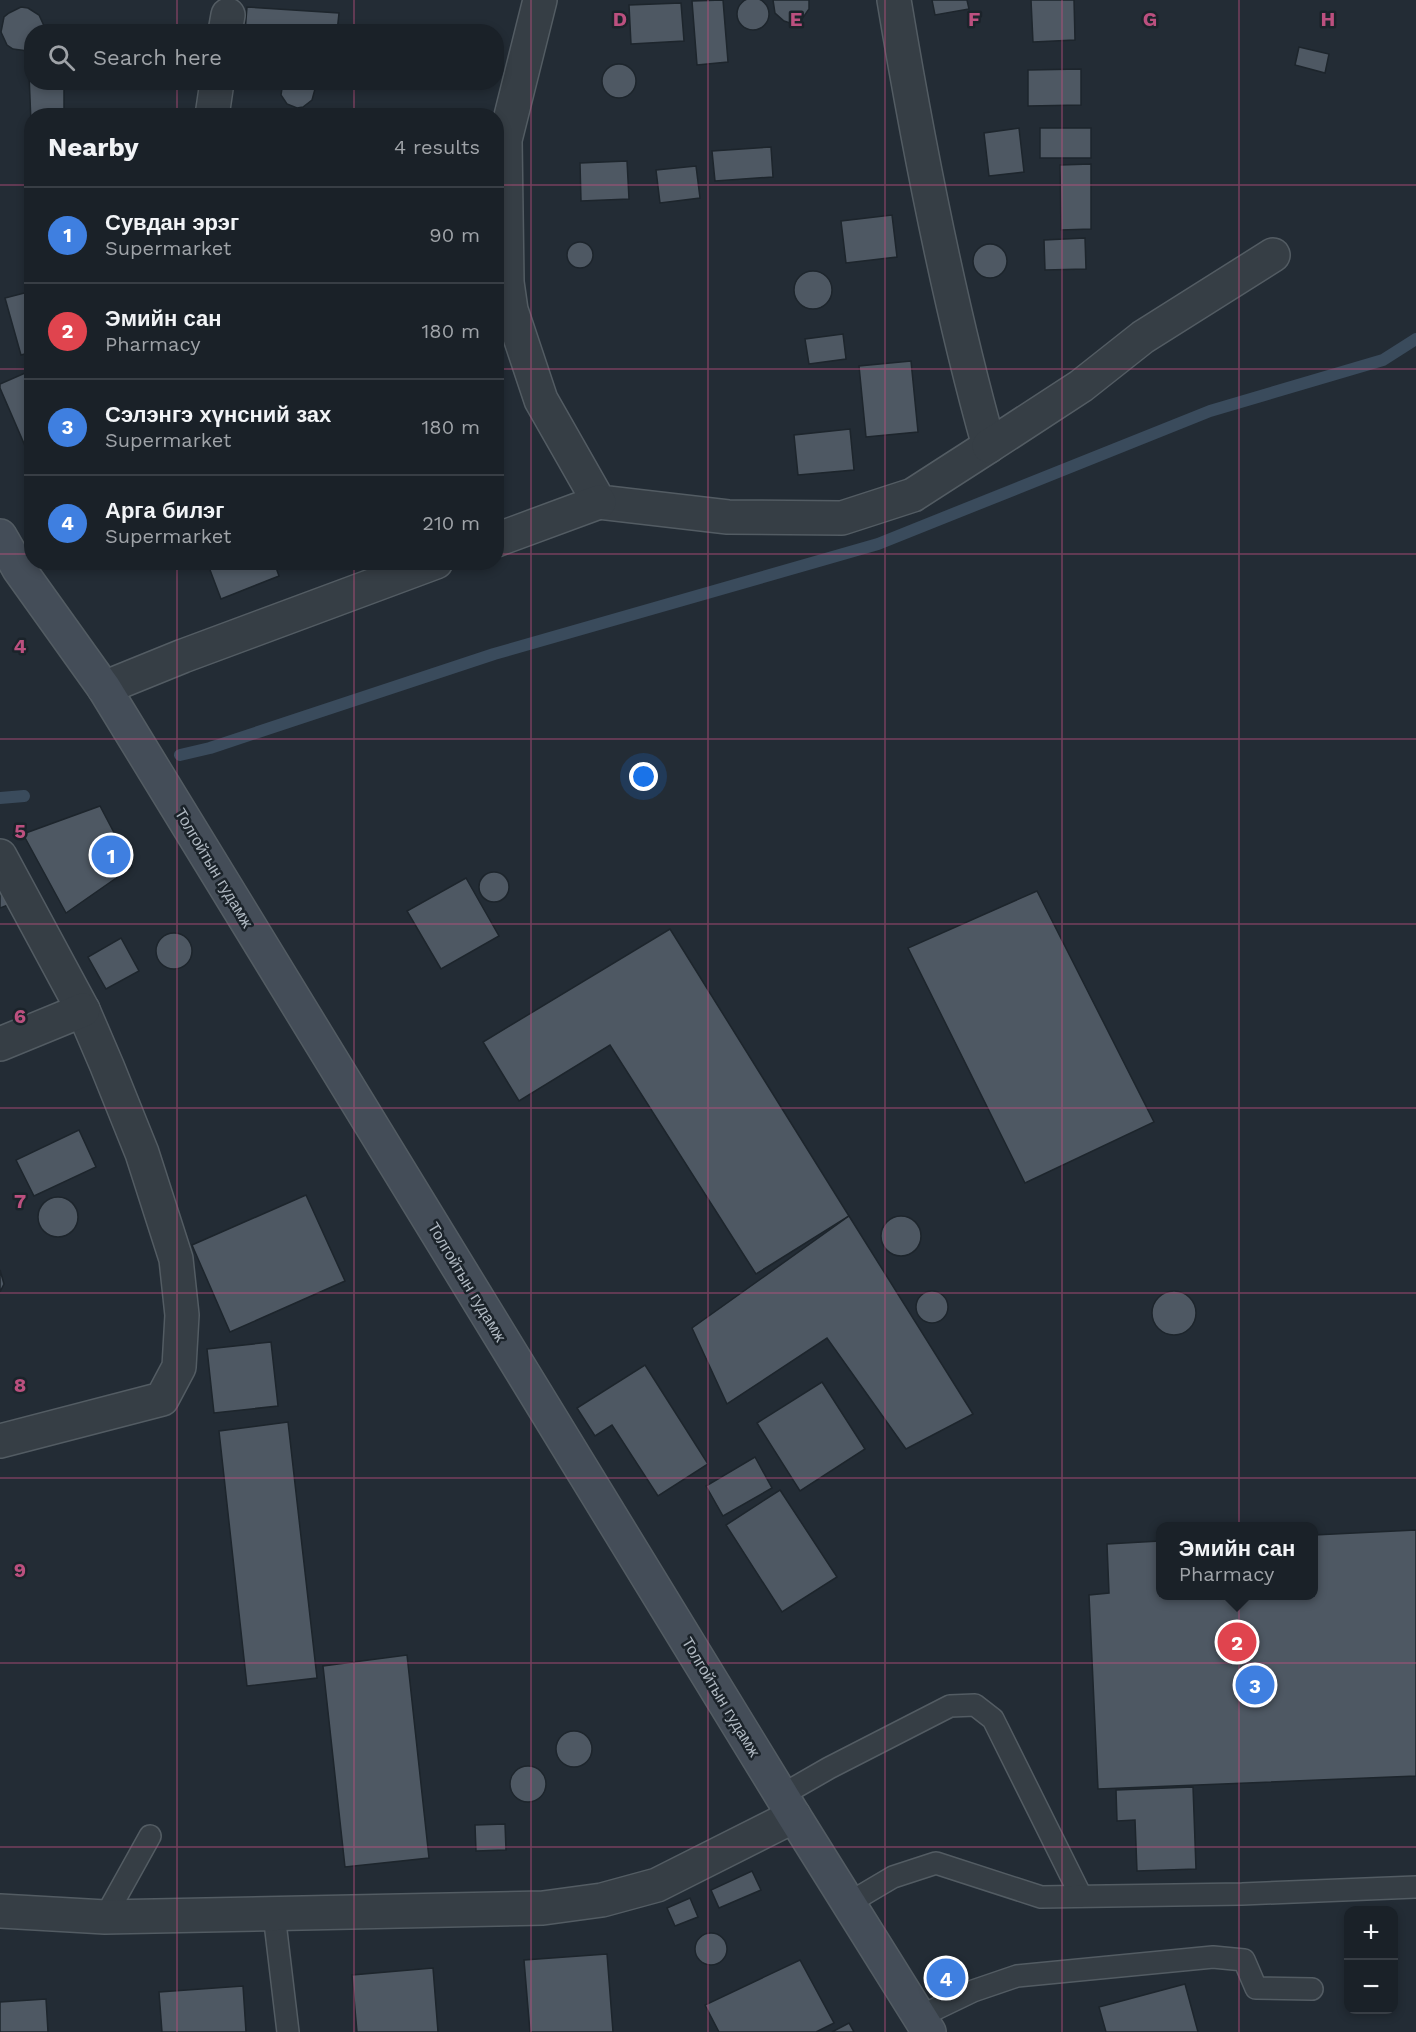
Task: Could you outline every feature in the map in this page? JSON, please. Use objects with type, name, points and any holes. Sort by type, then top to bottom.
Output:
[{"type":"main road","name":"Толгойтын гудамж","points":[[0,536],[9,573],[104,688],[788,1806],[924,2024]]},
{"type":"street","points":[[540,0],[505,140],[507,282],[504,311],[541,400],[599,502]]},
{"type":"street","points":[[894,0],[915,124],[969,374],[989,446]]},
{"type":"street","points":[[213,108],[216,90]]},
{"type":"street","points":[[504,537],[599,502],[728,517],[842,518],[913,495],[1081,386],[1143,338],[1273,255]]},
{"type":"street","points":[[104,688],[183,656],[414,570]]},
{"type":"street","points":[[0,856],[82,1010],[142,1153],[176,1258],[182,1315],[179,1367],[162,1399],[0,1441]]},
{"type":"street","points":[[0,1044],[82,1010]]},
{"type":"street","points":[[0,1911],[105,1917],[543,1908],[602,1900],[657,1885],[788,1806]]},
{"type":"lane","points":[[788,1806],[829,1768],[950,1706],[975,1705],[993,1719],[1081,1896]]},
{"type":"lane","points":[[105,1917],[150,1836]]},
{"type":"lane","points":[[849,1903],[893,1877],[936,1863],[1041,1897],[1242,1894],[1416,1887]]},
{"type":"lane","points":[[274,1914],[288,2032]]},
{"type":"lane","points":[[924,2024],[973,1991],[1017,1976],[1213,1957],[1244,1960],[1256,1988],[1312,1989]]},
{"type":"building","points":[[747,-1],[759,-1],[768,8],[768,20],[759,29],[747,29],[738,20],[738,8]]},
{"type":"building","points":[[723,0],[728,62],[697,65],[692,1]]},
{"type":"building","points":[[773,0],[809,0],[809,9],[802,19],[790,23],[775,13]]},
{"type":"building","points":[[932,0],[967,0],[969,9],[935,15]]},
{"type":"building","points":[[1031,0],[1074,0],[1075,40],[1033,42]]},
{"type":"building","points":[[681,3],[684,41],[631,44],[629,5]]},
{"type":"building","points":[[21,7],[28,8],[39,15],[43,24],[24,24],[24,50],[13,49],[7,45],[1,32],[4,17]]},
{"type":"building","points":[[247,7],[339,13],[338,24],[246,24]]},
{"type":"building","points":[[1299,47],[1329,54],[1325,73],[1295,65]]},
{"type":"building","points":[[619,64],[631,69],[636,81],[631,93],[619,98],[607,93],[602,81],[607,69]]},
{"type":"building","points":[[1081,69],[1081,105],[1028,106],[1028,70]]},
{"type":"building","points":[[30,90],[64,90],[64,108],[30,108]]},
{"type":"building","points":[[282,90],[315,90],[312,100],[303,107],[297,108],[287,104],[281,95]]},
{"type":"building","points":[[1019,128],[1024,172],[989,176],[984,133]]},
{"type":"building","points":[[1040,128],[1091,128],[1091,158],[1040,158]]},
{"type":"building","points":[[771,147],[773,177],[715,181],[712,151]]},
{"type":"building","points":[[627,161],[629,199],[581,201],[580,163]]},
{"type":"building","points":[[1091,164],[1091,229],[1061,230],[1060,165]]},
{"type":"building","points":[[696,166],[700,198],[660,203],[656,170]]},
{"type":"building","points":[[892,215],[897,257],[846,263],[841,221]]},
{"type":"building","points":[[1085,238],[1086,269],[1045,270],[1044,240]]},
{"type":"building","points":[[580,242],[590,245],[593,255],[590,265],[580,268],[570,265],[567,255],[570,245]]},
{"type":"building","points":[[990,244],[1002,249],[1007,261],[1002,273],[990,278],[978,273],[973,261],[978,249]]},
{"type":"building","points":[[813,271],[826,277],[832,290],[826,303],[813,309],[800,303],[794,290],[800,277]]},
{"type":"building","points":[[24,293],[24,354],[21,355],[5,298]]},
{"type":"building","points":[[843,334],[846,359],[809,364],[805,339]]},
{"type":"building","points":[[911,361],[918,432],[866,437],[859,366]]},
{"type":"building","points":[[24,374],[24,443],[0,388],[0,384]]},
{"type":"building","points":[[850,429],[854,470],[798,475],[794,435]]},
{"type":"building","points":[[210,570],[277,570],[279,576],[221,599]]},
{"type":"building","points":[[100,806],[132,867],[66,913],[23,834]]},
{"type":"building","points":[[494,872],[500,873],[508,881],[508,893],[500,901],[494,902],[488,901],[480,893],[479,887],[480,881],[488,873]]},
{"type":"building","points":[[466,878],[499,936],[441,969],[407,911]]},
{"type":"building","points":[[0,885],[8,905],[0,908]]},
{"type":"building","points":[[1037,891],[1154,1122],[1025,1183],[908,948]]},
{"type":"building","points":[[670,929],[849,1216],[756,1274],[610,1045],[519,1101],[483,1042]]},
{"type":"building","points":[[174,933],[186,939],[192,951],[186,963],[174,969],[162,963],[156,951],[162,939]]},
{"type":"building","points":[[121,938],[139,971],[106,989],[88,957]]},
{"type":"building","points":[[79,1130],[96,1167],[34,1196],[16,1160]]},
{"type":"building","points":[[306,1195],[345,1281],[230,1332],[192,1245]]},
{"type":"building","points":[[58,1197],[72,1203],[78,1217],[72,1231],[58,1237],[44,1231],[38,1217],[44,1203]]},
{"type":"building","points":[[849,1216],[973,1414],[906,1449],[827,1338],[727,1404],[692,1328]]},
{"type":"building","points":[[901,1216],[909,1217],[915,1222],[920,1228],[920,1244],[915,1250],[909,1255],[901,1256],[893,1255],[887,1250],[882,1244],[881,1236],[882,1228],[887,1222],[893,1217]]},
{"type":"building","points":[[0,1270],[4,1284],[0,1292]]},
{"type":"building","points":[[932,1291],[943,1296],[948,1307],[943,1318],[932,1323],[921,1318],[916,1307],[921,1296]]},
{"type":"building","points":[[1174,1291],[1190,1297],[1196,1313],[1190,1329],[1174,1335],[1158,1329],[1152,1313],[1158,1297]]},
{"type":"building","points":[[271,1342],[278,1406],[214,1413],[207,1349]]},
{"type":"building","points":[[645,1365],[708,1464],[658,1496],[612,1425],[595,1436],[577,1408]]},
{"type":"building","points":[[822,1382],[865,1449],[800,1491],[757,1423]]},
{"type":"building","points":[[288,1422],[317,1678],[247,1686],[219,1431]]},
{"type":"building","points":[[755,1457],[772,1488],[723,1516],[706,1486]]},
{"type":"building","points":[[780,1490],[837,1577],[782,1612],[726,1525]]},
{"type":"building","points":[[1416,1530],[1416,1776],[1098,1789],[1089,1595],[1109,1593],[1107,1544],[1156,1541],[1156,1600],[1318,1600],[1318,1535]]},
{"type":"building","points":[[407,1655],[429,1858],[345,1867],[323,1666]]},
{"type":"building","points":[[574,1731],[587,1736],[592,1749],[587,1762],[574,1767],[561,1762],[556,1749],[561,1736]]},
{"type":"building","points":[[528,1766],[541,1771],[546,1784],[541,1797],[528,1802],[515,1797],[510,1784],[515,1771]]},
{"type":"building","points":[[1193,1787],[1196,1869],[1137,1871],[1135,1820],[1117,1821],[1116,1790]]},
{"type":"building","points":[[505,1824],[506,1850],[476,1851],[475,1825]]},
{"type":"building","points":[[752,1871],[761,1890],[719,1908],[711,1890]]},
{"type":"building","points":[[690,1898],[698,1917],[675,1926],[667,1908]]},
{"type":"building","points":[[711,1933],[722,1938],[727,1949],[722,1960],[711,1965],[700,1960],[695,1949],[700,1938]]},
{"type":"building","points":[[607,1954],[613,2032],[530,2032],[524,1960]]},
{"type":"building","points":[[800,1960],[834,2023],[816,2032],[719,2032],[705,2005]]},
{"type":"building","points":[[433,1968],[438,2032],[357,2032],[352,1975]]},
{"type":"building","points":[[1185,1984],[1198,2032],[1106,2032],[1099,2007]]},
{"type":"building","points":[[243,1986],[246,2032],[162,2032],[159,1992]]},
{"type":"building","points":[[46,1999],[48,2032],[0,2032],[0,2002]]},
{"type":"building","points":[[849,2023],[854,2032],[832,2032]]},
{"type":"waterway","points":[[180,755],[210,748],[494,654],[878,544],[1210,411],[1383,360],[1416,339]]},
{"type":"waterway","points":[[0,798],[24,796]]},
{"type":"place","name":"Сувдан эрэг","points":[[111,855]]},
{"type":"place","name":"Эмийн сан","points":[[1237,1642]]},
{"type":"place","name":"Сэлэнгэ хүнсний зах","points":[[1255,1685]]},
{"type":"place","name":"Арга билэг","points":[[946,1978]]}]
